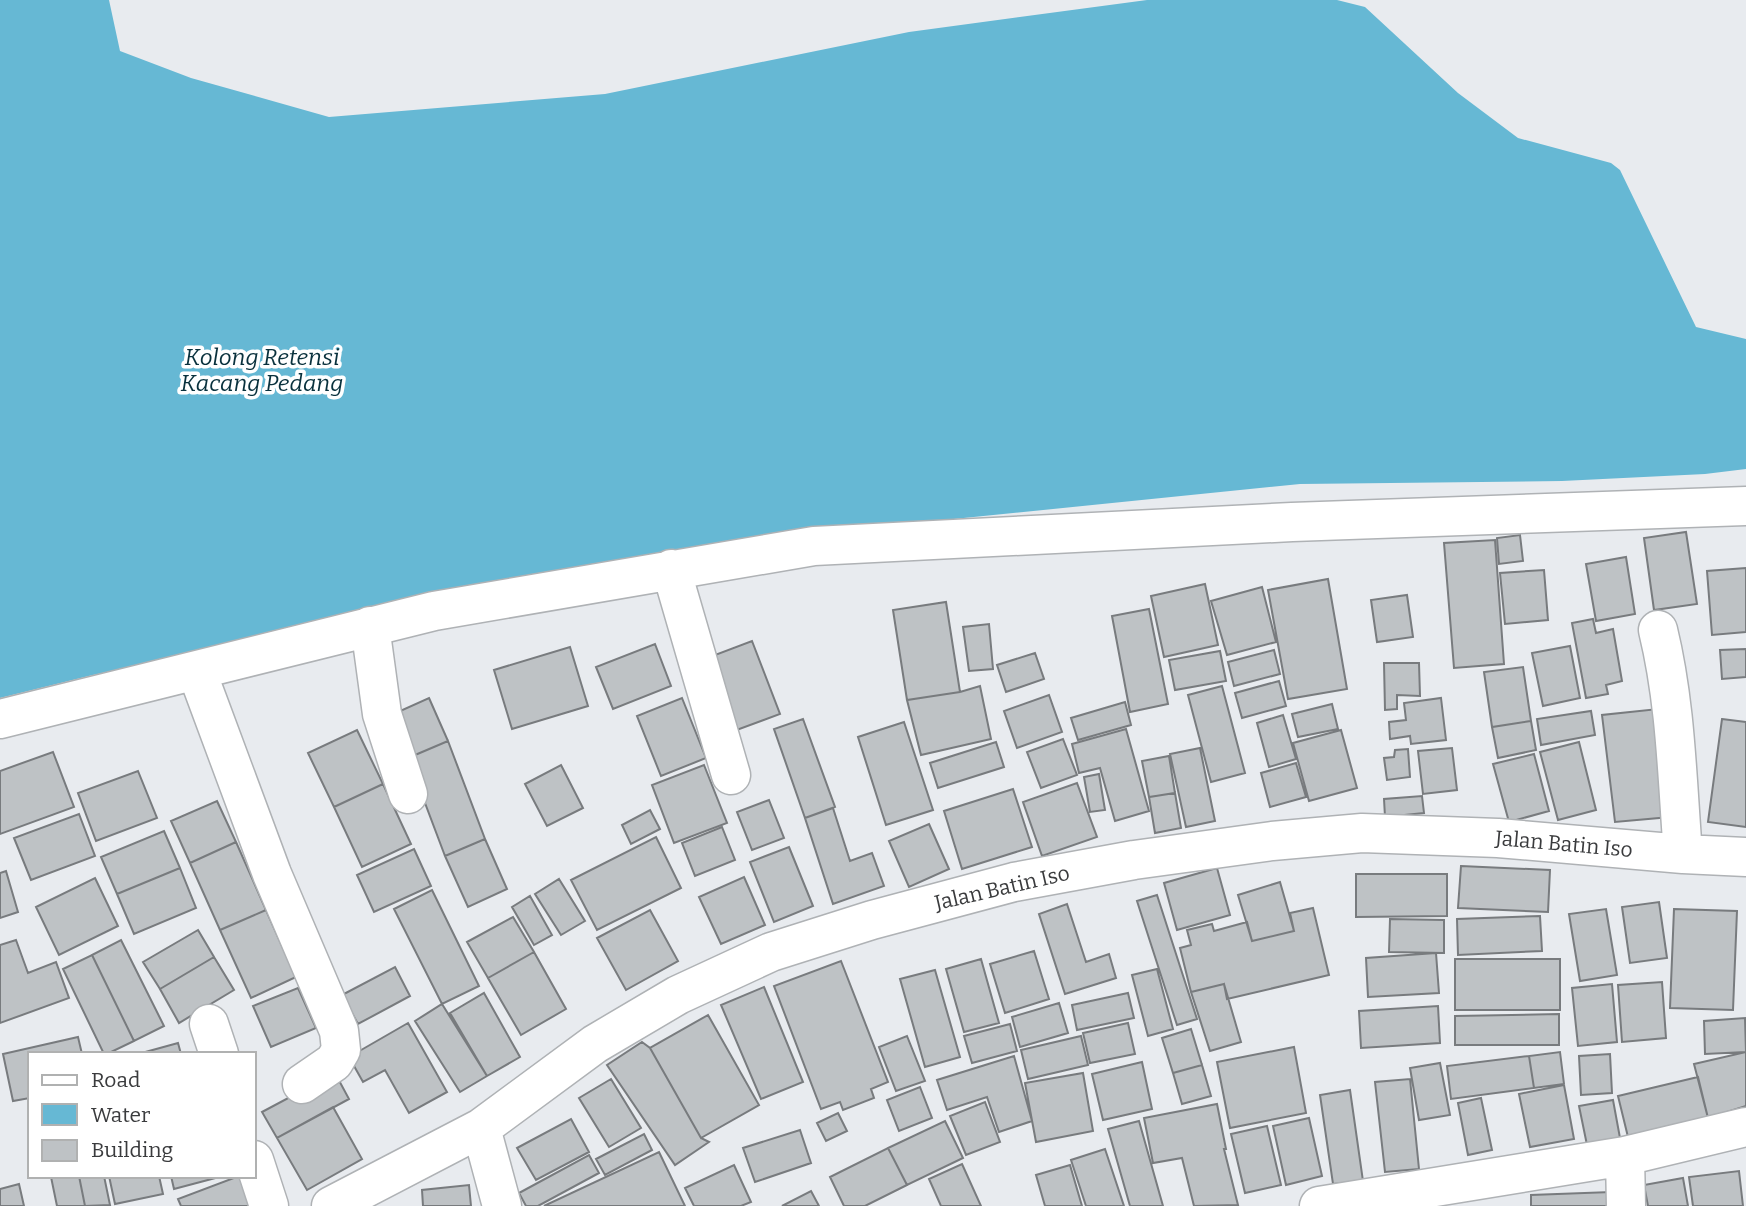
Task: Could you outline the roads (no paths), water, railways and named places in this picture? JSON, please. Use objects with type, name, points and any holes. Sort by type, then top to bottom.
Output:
[{"type":"street","points":[[0,719],[434,611],[814,546],[1292,522],[1746,506]]},
{"type":"street","points":[[671,569],[731,775]]},
{"type":"street","points":[[370,626],[382,714],[408,794]]},
{"type":"street","points":[[1658,630],[1675,726],[1683,854]]},
{"type":"street","points":[[197,672],[272,874],[340,1031],[341,1050],[334,1062],[302,1084]]},
{"type":"street","name":"Jalan Batin Iso","points":[[331,1206],[481,1128],[595,1044],[678,995],[771,951],[872,920],[1014,882],[1134,860],[1272,841],[1362,833],[1498,838],[1746,857]]},
{"type":"street","points":[[1320,1206],[1625,1156],[1746,1127]]},
{"type":"street","points":[[481,1128],[502,1206]]},
{"type":"street","points":[[1625,1156],[1626,1206]]},
{"type":"street","points":[[256,1166],[269,1206]]},
{"type":"water","name":"Kolong Retensi Kacang Pedang","points":[[0,0],[109,0],[120,51],[191,78],[329,117],[605,94],[909,32],[1147,0],[1337,0],[1365,7],[1458,93],[1518,138],[1611,163],[1620,170],[1696,327],[1746,339],[1746,469],[1705,474],[1562,481],[1300,484],[816,533],[435,602],[93,675],[0,698]]}]
